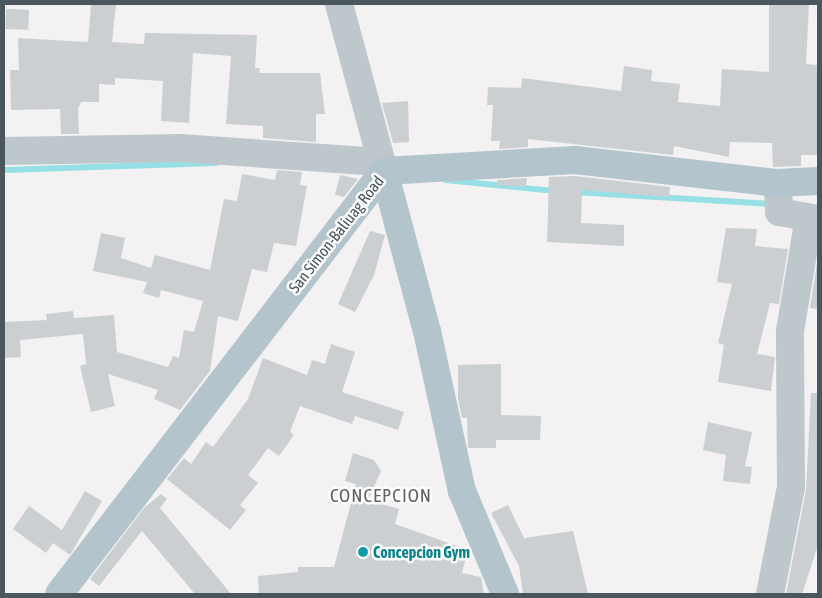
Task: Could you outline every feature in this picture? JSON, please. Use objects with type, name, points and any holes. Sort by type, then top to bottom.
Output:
[{"type":"main road","name":"San Simon-Baliuag Road","points":[[59,594],[383,167],[574,160],[778,183],[818,181]]},
{"type":"main road","points":[[383,167],[428,330],[462,491],[506,594]]},
{"type":"street","points":[[4,151],[180,148],[383,167],[339,4]]},
{"type":"street","points":[[770,594],[791,487],[790,331],[814,218],[779,212],[778,183]]},
{"type":"building","points":[[91,4],[116,4],[112,42],[144,44],[145,33],[257,35],[255,68],[260,68],[259,73],[320,73],[325,114],[316,114],[316,142],[263,138],[263,126],[226,124],[231,56],[193,53],[189,123],[161,121],[163,81],[115,78],[115,85],[99,84],[99,102],[81,102],[78,109],[79,134],[61,134],[60,109],[11,110],[10,70],[19,70],[18,38],[88,42]]},
{"type":"building","points":[[769,4],[809,4],[806,64],[818,65],[818,155],[801,155],[801,166],[773,167],[772,143],[730,142],[729,157],[674,146],[673,155],[528,139],[528,147],[499,149],[500,141],[491,141],[493,105],[487,105],[488,87],[521,88],[522,78],[621,91],[624,66],[652,70],[651,81],[680,84],[678,102],[720,106],[722,69],[769,72]]},
{"type":"building","points":[[6,9],[29,10],[28,30],[5,29]]},
{"type":"building","points":[[408,101],[409,142],[393,143],[382,103]]},
{"type":"building","points":[[277,170],[302,172],[300,185],[307,186],[296,246],[274,243],[267,272],[252,269],[238,321],[218,316],[210,371],[180,410],[154,399],[158,390],[108,374],[115,406],[91,412],[80,366],[86,364],[83,334],[20,340],[21,357],[4,358],[4,322],[47,320],[46,314],[73,311],[74,318],[114,315],[117,352],[168,367],[173,356],[179,358],[184,330],[194,332],[203,301],[161,290],[159,298],[143,293],[147,282],[93,271],[101,233],[125,238],[121,258],[151,268],[155,255],[210,270],[224,199],[237,201],[242,174],[275,180]]},
{"type":"building","points":[[340,175],[358,179],[344,197],[335,195]]},
{"type":"building","points":[[575,176],[670,187],[669,197],[582,190],[581,223],[624,225],[624,246],[547,242],[549,177]]},
{"type":"building","points":[[527,178],[526,187],[497,185],[497,180]]},
{"type":"building","points":[[726,228],[757,229],[755,246],[788,249],[779,304],[770,303],[757,354],[775,357],[771,391],[718,382],[724,345],[718,343],[732,284],[717,282]]},
{"type":"building","points":[[370,231],[385,235],[374,275],[355,312],[338,304]]},
{"type":"building","points":[[818,257],[818,309],[810,308]]},
{"type":"building","points":[[331,344],[355,352],[342,392],[404,412],[398,430],[355,416],[352,424],[300,406],[290,432],[294,435],[279,456],[268,448],[248,475],[258,483],[240,505],[246,510],[230,530],[167,479],[184,458],[191,464],[206,442],[213,447],[248,399],[263,358],[307,375],[312,360],[325,364]]},
{"type":"building","points":[[501,364],[501,415],[541,416],[540,440],[496,440],[496,448],[468,448],[467,418],[462,418],[458,399],[458,365]]},
{"type":"building","points":[[811,393],[818,393],[818,545],[802,594],[786,594],[806,490]]},
{"type":"building","points":[[708,422],[752,432],[745,466],[752,467],[750,484],[723,481],[726,455],[703,450]]},
{"type":"building","points":[[353,453],[374,460],[381,471],[368,500],[399,509],[395,524],[468,550],[462,573],[481,577],[484,594],[259,594],[258,576],[298,572],[298,567],[334,567],[356,484],[345,481]]},
{"type":"building","points":[[85,491],[102,501],[70,555],[53,543],[46,553],[13,529],[29,506],[62,530]]},
{"type":"building","points":[[161,494],[167,499],[160,508],[231,594],[195,594],[142,531],[99,586],[90,579],[144,508]]},
{"type":"building","points":[[508,505],[524,538],[573,531],[588,594],[523,594],[519,566],[491,513]]},
{"type":"waterway","points":[[4,170],[216,163]]},
{"type":"waterway","points":[[446,180],[555,191]]},
{"type":"waterway","points":[[575,192],[772,204]]},
{"type":"place","name":"Concepcion Gym","points":[[363,552]]},
{"type":"district","name":"CONCEPCION","points":[[381,496]]}]
